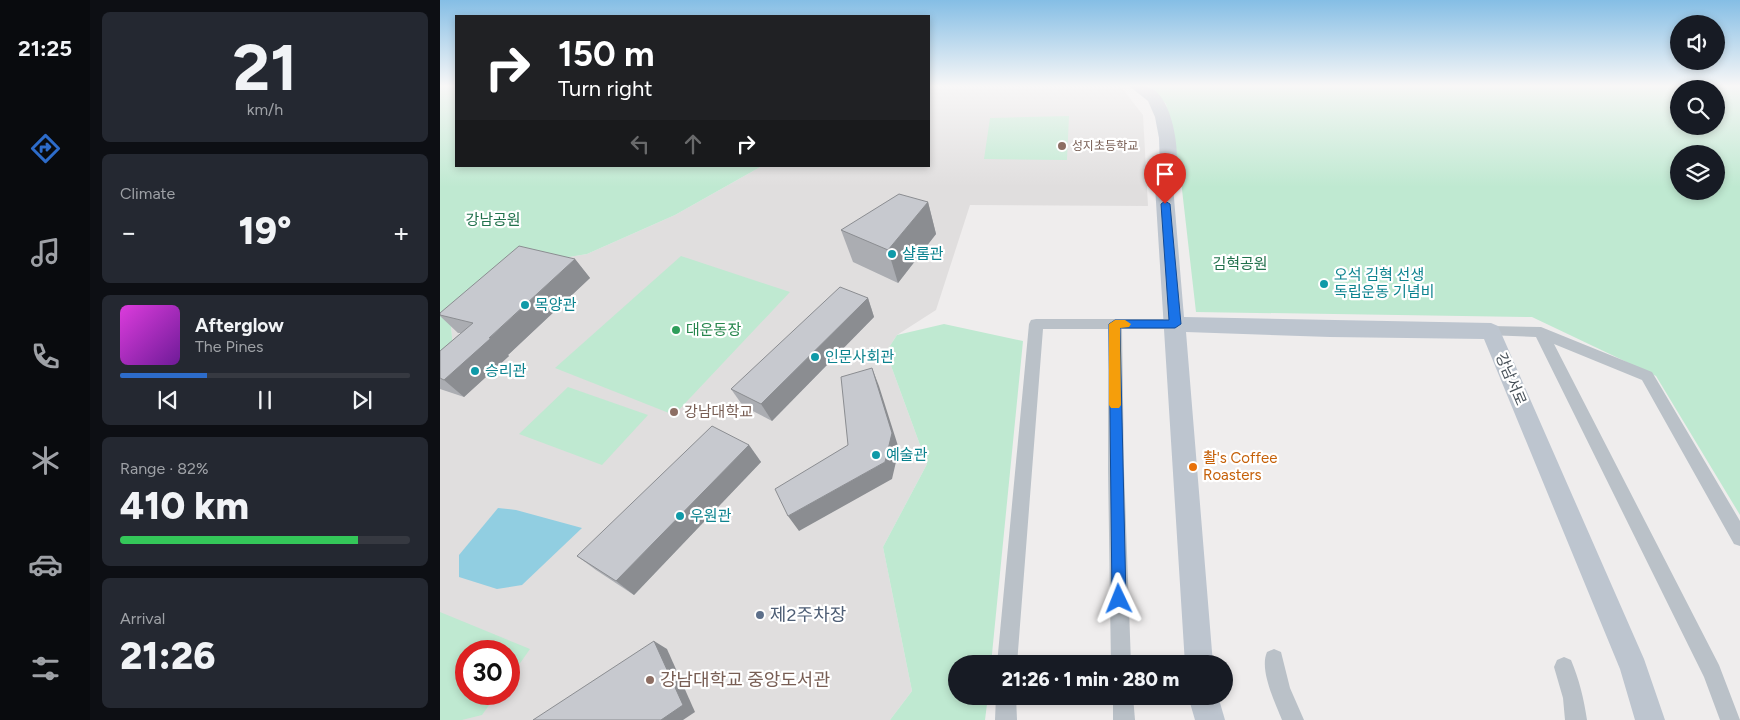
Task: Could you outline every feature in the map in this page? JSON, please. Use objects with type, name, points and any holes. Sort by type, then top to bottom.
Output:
[{"type":"street","points":[[1155,120],[1159,169],[1164,174],[1198,655]]},
{"type":"street","points":[[1007,655],[1036,324],[1175,324],[1330,329],[1540,332],[1647,376],[1740,538]]},
{"type":"street","points":[[1115,324],[1116,469],[1121,655]]},
{"type":"street","name":"강남서로","points":[[1491,331],[1630,661],[1650,720]]},
{"type":"street","points":[[1540,332],[1712,672],[1731,720]]},
{"type":"street","points":[[1274,659],[1280,688],[1293,720]]},
{"type":"street","points":[[1564,667],[1573,698],[1576,720]]},
{"type":"street","points":[[1006,705],[1006,720]]},
{"type":"street","points":[[1123,705],[1124,720]]},
{"type":"street","points":[[1206,705],[1210,720]]},
{"type":"shaded area","name":"강남대학교","points":[[930,120],[1143,120],[1148,206],[970,205],[936,310],[897,335],[886,352],[927,464],[883,547],[912,691],[890,720],[440,720],[440,360],[453,348],[451,326],[521,265],[587,254],[675,215],[760,167],[930,167]]},
{"type":"green space","name":"강남공원","points":[[440,120],[455,120],[455,167],[760,167],[675,215],[587,254],[521,265],[451,326],[453,348],[440,360]]},
{"type":"green space","points":[[990,120],[1069,120],[1067,160],[984,159]]},
{"type":"green space","name":"김혁공원","points":[[1169,120],[1670,120],[1670,135],[1725,135],[1725,120],[1740,120],[1740,515],[1656,376],[1532,317],[1196,312],[1180,172]]},
{"type":"green space","name":"대운동장","points":[[681,256],[790,292],[674,415],[555,368]]},
{"type":"green space","points":[[944,324],[1023,341],[992,655],[948,655],[948,705],[987,705],[985,720],[890,720],[912,691],[883,547],[927,464],[886,352],[897,335]]},
{"type":"green space","points":[[568,387],[648,415],[602,465],[519,434]]},
{"type":"green space","points":[[440,612],[508,640],[455,640],[455,705],[489,705],[482,715],[462,720],[440,720]]},
{"type":"green space","points":[[520,645],[530,649],[520,663]]},
{"type":"water","points":[[498,508],[516,510],[582,528],[522,585],[497,589],[459,577],[459,555]]},
{"type":"building","points":[[899,194],[928,202],[888,250],[841,230]]},
{"type":"building","points":[[519,246],[575,259],[444,380],[440,378],[440,351],[473,323],[440,315],[440,313]]},
{"type":"building","points":[[840,287],[868,298],[761,404],[731,389]]},
{"type":"building","points":[[872,368],[892,433],[885,462],[788,516],[775,489],[848,445],[841,377]]},
{"type":"building","points":[[712,426],[749,445],[616,581],[577,556]]},
{"type":"building","name":"강남대학교 중앙도서관","points":[[654,641],[683,705],[661,720],[533,720]]},
{"type":"slow traffic","points":[[1115,405],[1115,324],[1125,324]]},
{"type":"place","name":"성지초등학교","points":[[1062,146]]},
{"type":"place","name":"샬롬관","points":[[892,254]]},
{"type":"place","name":"오석 김혁 선생 독립운동 기념비","points":[[1324,284]]},
{"type":"place","name":"목양관","points":[[525,305]]},
{"type":"place","name":"대운동장","points":[[676,330]]},
{"type":"place","name":"인문사회관","points":[[815,357]]},
{"type":"place","name":"승리관","points":[[475,371]]},
{"type":"place","name":"강남대학교","points":[[674,412]]},
{"type":"place","name":"예술관","points":[[876,455]]},
{"type":"place","name":"촬's Coffee Roasters","points":[[1193,467]]},
{"type":"place","name":"우원관","points":[[680,516]]},
{"type":"place","name":"제2주차장","points":[[760,615]]},
{"type":"place","name":"강남대학교 중앙도서관","points":[[650,680]]},
{"type":"route","points":[[1119,599],[1115,324],[1175,324],[1165,204]]}]
